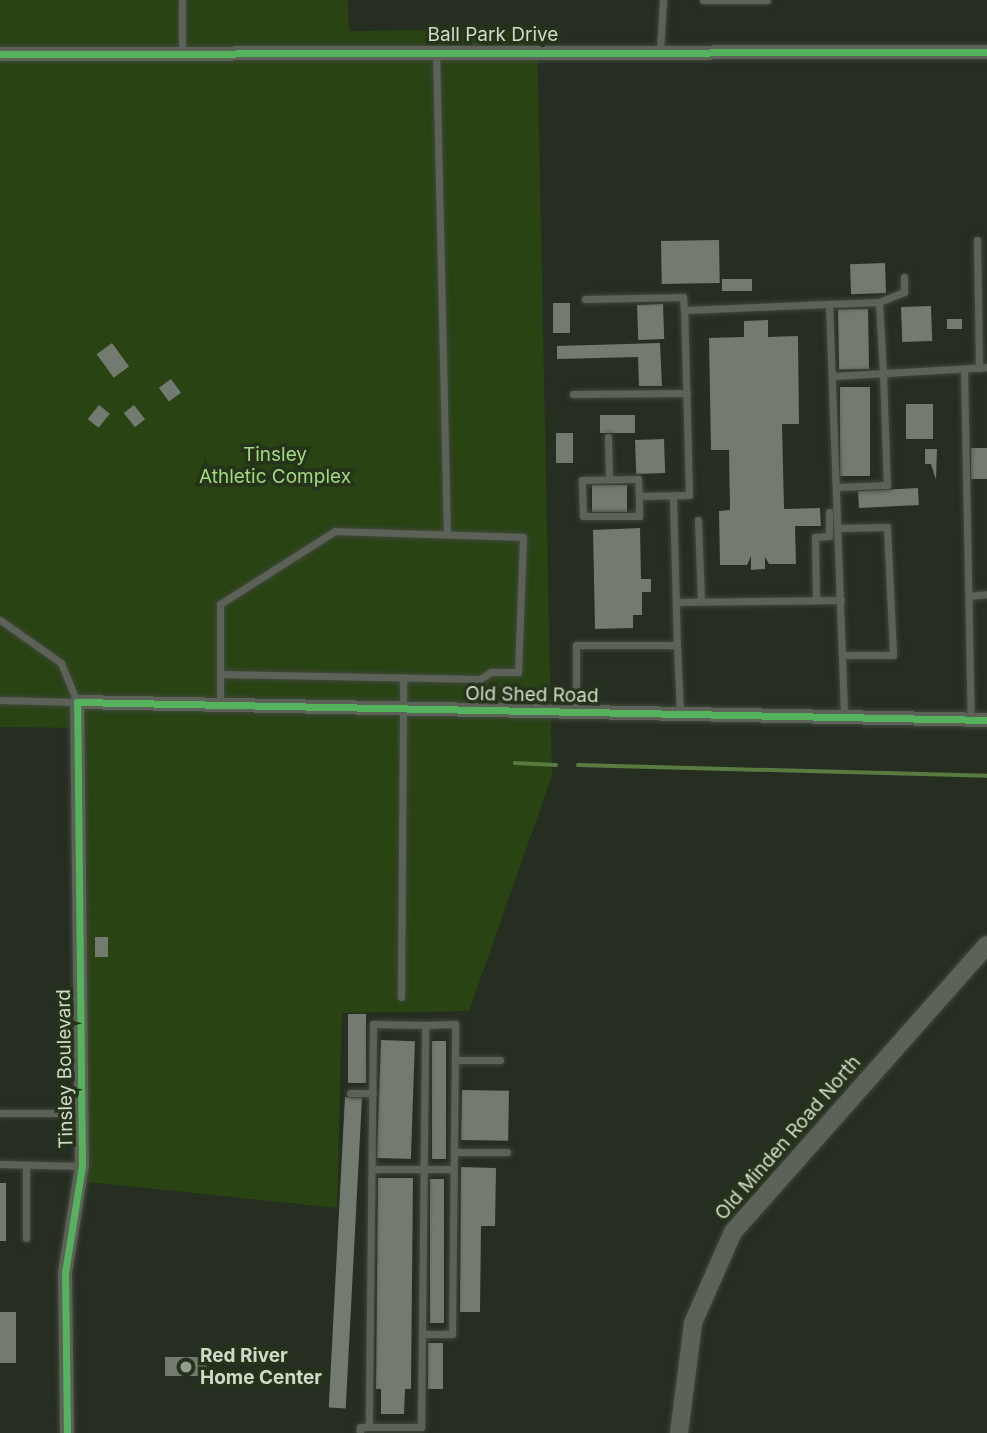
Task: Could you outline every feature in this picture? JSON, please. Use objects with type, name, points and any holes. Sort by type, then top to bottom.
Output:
[{"type":"street","name":"Ball Park Drive","points":[[0,54],[436,51],[987,52]]},
{"type":"street","name":"Old Shed Road","points":[[77,702],[987,720]]},
{"type":"street","name":"Tinsley Boulevard","points":[[67,1433],[65,1273],[82,1166],[77,702]]},
{"type":"street","name":"Old Minden Road North","points":[[679,1433],[693,1323],[733,1232],[987,945]]},
{"type":"lane","points":[[182,0],[182,52]]},
{"type":"lane","points":[[660,51],[663,0]]},
{"type":"lane","points":[[704,0],[767,0]]},
{"type":"lane","points":[[436,51],[447,534]]},
{"type":"lane","points":[[833,376],[983,368],[983,312],[976,240]]},
{"type":"lane","points":[[684,310],[879,302],[905,292],[905,276]]},
{"type":"lane","points":[[585,299],[683,297],[689,495],[639,496]]},
{"type":"lane","points":[[837,487],[887,485],[879,302]]},
{"type":"lane","points":[[829,304],[844,717]]},
{"type":"lane","points":[[964,369],[971,720]]},
{"type":"lane","points":[[573,394],[687,393]]},
{"type":"lane","points":[[608,437],[609,479]]},
{"type":"lane","points":[[638,479],[639,496],[639,516],[583,516],[582,480],[638,479]]},
{"type":"lane","points":[[673,496],[680,715]]},
{"type":"lane","points":[[816,600],[815,537],[830,536],[829,512]]},
{"type":"lane","points":[[698,520],[701,601]]},
{"type":"lane","points":[[839,528],[887,527],[893,655],[843,655]]},
{"type":"lane","points":[[220,674],[480,679],[491,672],[518,672],[523,537],[335,531],[220,604],[220,674],[220,704]]},
{"type":"lane","points":[[970,596],[987,594]]},
{"type":"lane","points":[[676,602],[841,600]]},
{"type":"lane","points":[[0,620],[61,663],[77,702],[0,700]]},
{"type":"lane","points":[[576,712],[576,645],[677,645]]},
{"type":"lane","points":[[401,997],[402,678]]},
{"type":"lane","points":[[479,710],[480,679]]},
{"type":"lane","points":[[369,1427],[373,1024],[455,1024],[452,1334],[422,1334]]},
{"type":"lane","points":[[360,1433],[369,1427],[421,1427],[425,1024]]},
{"type":"lane","points":[[454,1060],[500,1060]]},
{"type":"lane","points":[[350,1093],[373,1093]]},
{"type":"lane","points":[[0,1113],[82,1113]]},
{"type":"lane","points":[[454,1152],[507,1152]]},
{"type":"lane","points":[[0,1164],[82,1166]]},
{"type":"lane","points":[[26,1164],[26,1238]]},
{"type":"lane","points":[[372,1169],[453,1169]]},
{"type":"green space","name":"Tinsley Athletic Complex","points":[[0,0],[348,0],[349,31],[537,29],[552,776],[469,1011],[342,1013],[337,1208],[88,1182],[84,728],[0,727]]},
{"type":"building","points":[[719,240],[720,283],[662,284],[661,241]]},
{"type":"building","points":[[885,263],[886,293],[851,294],[850,264]]},
{"type":"building","points":[[722,279],[752,279],[752,291],[722,291]]},
{"type":"building","points":[[553,303],[570,303],[570,333],[553,333]]},
{"type":"building","points":[[663,304],[664,339],[638,340],[637,305]]},
{"type":"building","points":[[931,306],[932,341],[902,342],[901,307]]},
{"type":"building","points":[[868,309],[869,369],[839,370],[838,310]]},
{"type":"building","points":[[947,319],[962,319],[962,329],[947,329]]},
{"type":"building","points":[[768,320],[768,337],[798,336],[799,424],[782,424],[784,509],[820,508],[821,526],[795,526],[796,564],[769,564],[765,557],[765,569],[751,570],[751,556],[747,565],[720,565],[719,511],[730,510],[729,450],[711,450],[709,338],[744,337],[744,321]]},
{"type":"building","points":[[112,343],[129,366],[114,378],[97,354]]},
{"type":"building","points":[[660,343],[662,386],[639,386],[638,357],[557,359],[557,346]]},
{"type":"building","points":[[171,379],[181,393],[169,402],[159,388]]},
{"type":"building","points":[[840,387],[870,387],[870,476],[840,476]]},
{"type":"building","points":[[906,404],[933,404],[933,439],[906,439]]},
{"type":"building","points":[[99,405],[110,414],[99,428],[88,419]]},
{"type":"building","points":[[134,405],[145,419],[135,427],[124,413]]},
{"type":"building","points":[[600,415],[635,415],[635,433],[600,433]]},
{"type":"building","points":[[556,433],[573,433],[573,463],[556,463]]},
{"type":"building","points":[[664,439],[665,473],[636,474],[635,440]]},
{"type":"building","points":[[971,448],[987,448],[987,479],[971,479]]},
{"type":"building","points":[[925,449],[937,449],[936,480],[931,464],[925,464]]},
{"type":"building","points":[[592,485],[627,485],[627,512],[592,512]]},
{"type":"building","points":[[918,488],[919,505],[859,508],[858,491]]},
{"type":"building","points":[[640,528],[641,579],[651,579],[651,592],[642,592],[642,615],[633,615],[633,628],[595,629],[593,530]]},
{"type":"building","points":[[95,937],[108,937],[108,957],[95,957]]},
{"type":"building","points":[[348,1014],[366,1014],[366,1083],[348,1083]]},
{"type":"building","points":[[381,1040],[415,1041],[411,1159],[377,1158]]},
{"type":"building","points":[[432,1041],[446,1041],[446,1159],[432,1159]]},
{"type":"building","points":[[462,1090],[509,1091],[508,1141],[461,1140]]},
{"type":"building","points":[[345,1097],[362,1098],[346,1408],[329,1408]]},
{"type":"building","points":[[461,1167],[496,1168],[495,1226],[481,1226],[480,1312],[460,1312]]},
{"type":"building","points":[[378,1178],[413,1178],[411,1389],[405,1389],[404,1414],[381,1414],[381,1389],[376,1389]]},
{"type":"building","points":[[430,1179],[444,1179],[444,1323],[430,1323]]},
{"type":"building","points":[[0,1183],[6,1183],[6,1241],[0,1241]]},
{"type":"building","points":[[0,1312],[16,1312],[16,1363],[0,1363]]},
{"type":"building","points":[[428,1343],[443,1343],[443,1389],[428,1389]]},
{"type":"building","name":"Red River Home Center","points":[[165,1357],[207,1357],[207,1376],[165,1376]]},
{"type":"waterway","points":[[515,763],[556,765]]},
{"type":"waterway","points":[[578,765],[987,776]]},
{"type":"cycle path","points":[[0,54],[987,52]]},
{"type":"cycle path","points":[[67,1433],[65,1273],[82,1166],[77,702],[987,720]]},
{"type":"place","name":"Red River Home Center","points":[[186,1367]]}]
